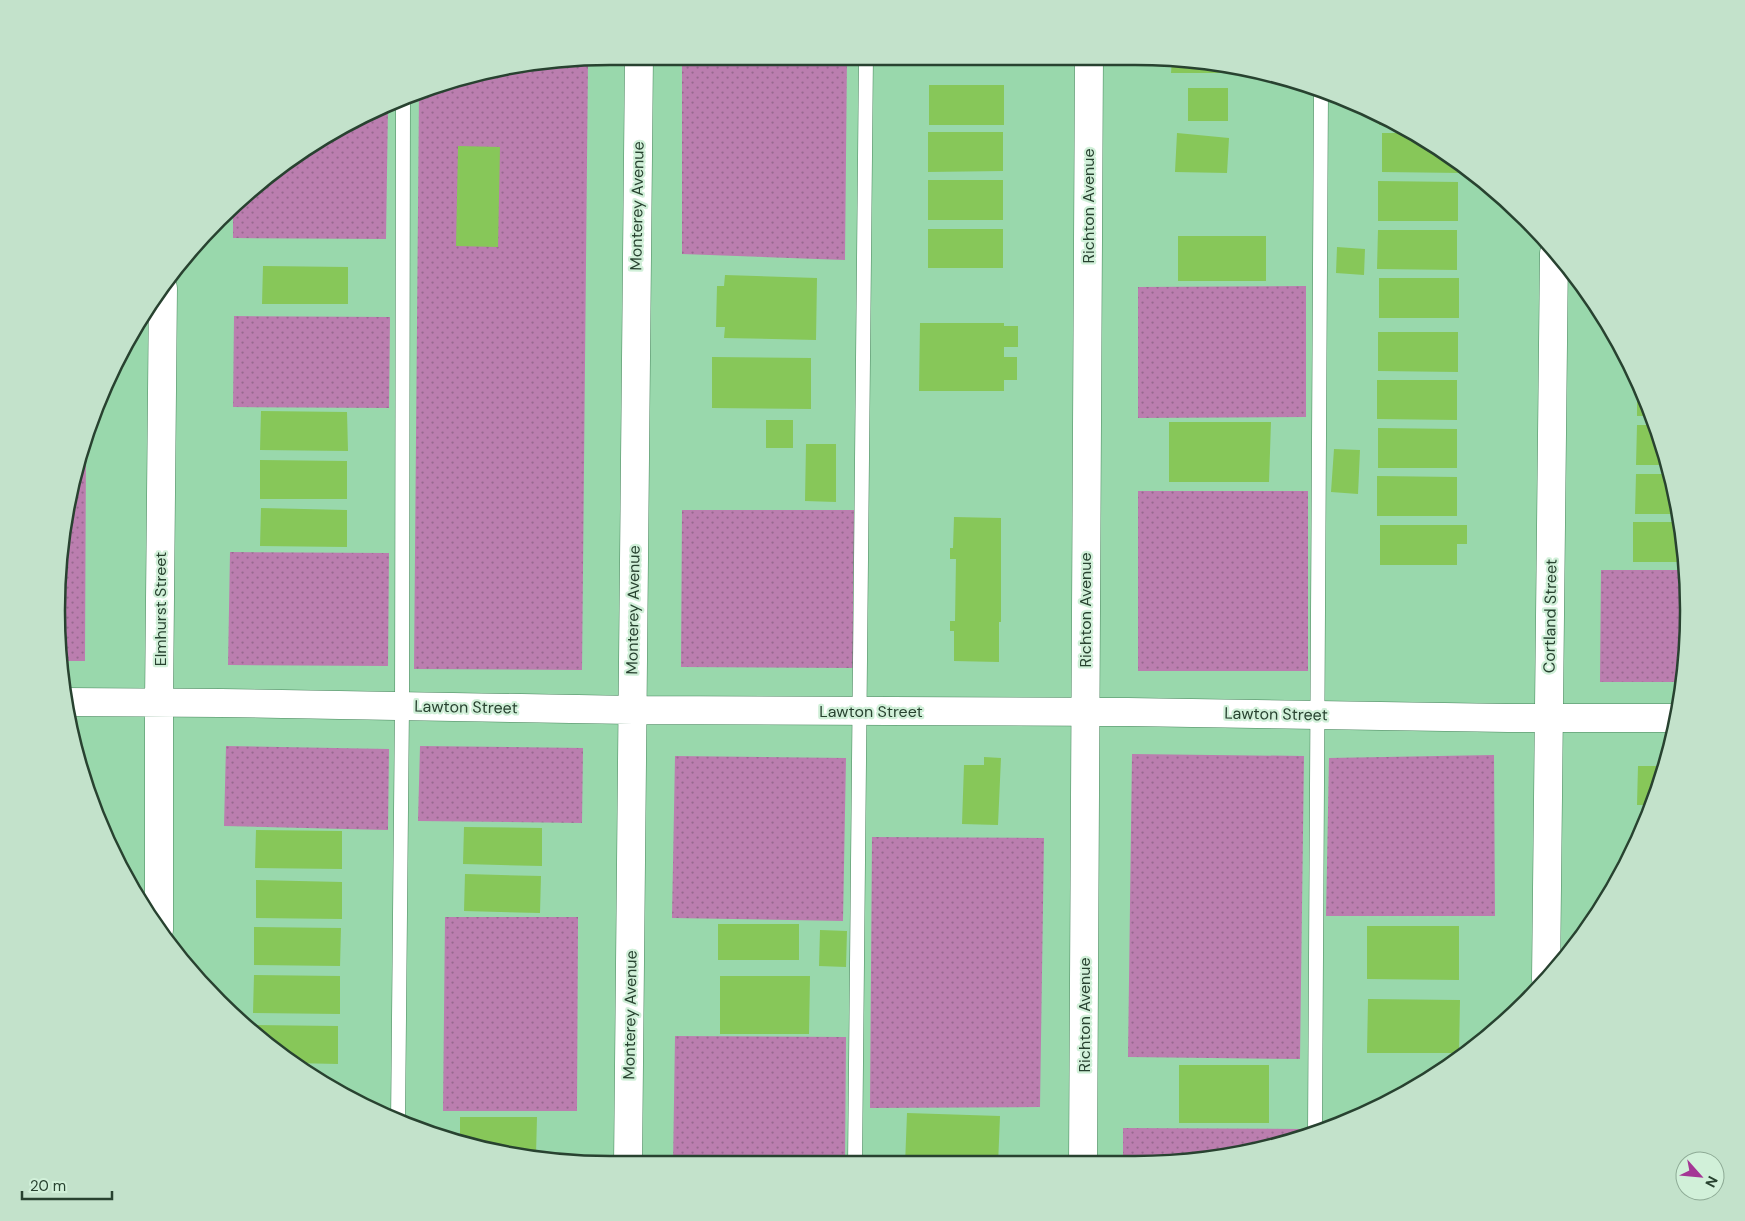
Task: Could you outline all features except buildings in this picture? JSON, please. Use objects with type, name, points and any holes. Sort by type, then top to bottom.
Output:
[{"type":"street","name":"Monterey Avenue","points":[[628,1156],[639,65]]},
{"type":"street","name":"Richton Avenue","points":[[1083,1156],[1089,65]]},
{"type":"street","name":"Cortland Street","points":[[1546,969],[1554,262]]},
{"type":"street","name":"Elmhurst Street","points":[[159,917],[163,299]]},
{"type":"street","name":"Lawton Street","points":[[73,702],[632,710],[1670,718]]},
{"type":"lane","points":[[855,1156],[866,65]]},
{"type":"lane","points":[[1315,1125],[1321,98]]},
{"type":"lane","points":[[398,1112],[402,706],[403,107]]},
{"type":"shaded area","points":[[682,65],[847,65],[845,260],[682,254]]},
{"type":"shaded area","points":[[588,66],[582,670],[414,669],[419,100],[504,75]]},
{"type":"shaded area","points":[[388,113],[386,239],[233,238],[233,217],[278,178],[338,138]]},
{"type":"shaded area","points":[[1306,286],[1306,417],[1138,418],[1138,287]]},
{"type":"shaded area","points":[[234,316],[390,317],[389,408],[233,407]]},
{"type":"shaded area","points":[[86,462],[85,661],[68,661],[65,610],[70,539],[75,504]]},
{"type":"shaded area","points":[[1138,491],[1308,491],[1308,671],[1138,671]]},
{"type":"shaded area","points":[[682,510],[854,510],[853,668],[681,667]]},
{"type":"shaded area","points":[[230,552],[389,553],[388,666],[228,665]]},
{"type":"shaded area","points":[[1601,570],[1678,570],[1679,646],[1675,682],[1600,682]]},
{"type":"shaded area","points":[[226,746],[389,749],[388,830],[224,826]]},
{"type":"shaded area","points":[[420,746],[583,748],[582,823],[418,821]]},
{"type":"shaded area","points":[[1132,754],[1304,756],[1300,1059],[1128,1057]]},
{"type":"shaded area","points":[[1494,755],[1495,916],[1326,916],[1329,758]]},
{"type":"shaded area","points":[[675,756],[846,758],[843,921],[672,918]]},
{"type":"shaded area","points":[[872,837],[1044,838],[1040,1107],[870,1108]]},
{"type":"shaded area","points":[[445,917],[578,917],[577,1111],[443,1111]]},
{"type":"shaded area","points":[[675,1036],[846,1037],[845,1156],[673,1156]]},
{"type":"shaded area","points":[[1123,1128],[1302,1129],[1241,1146],[1170,1155],[1123,1156]]}]
